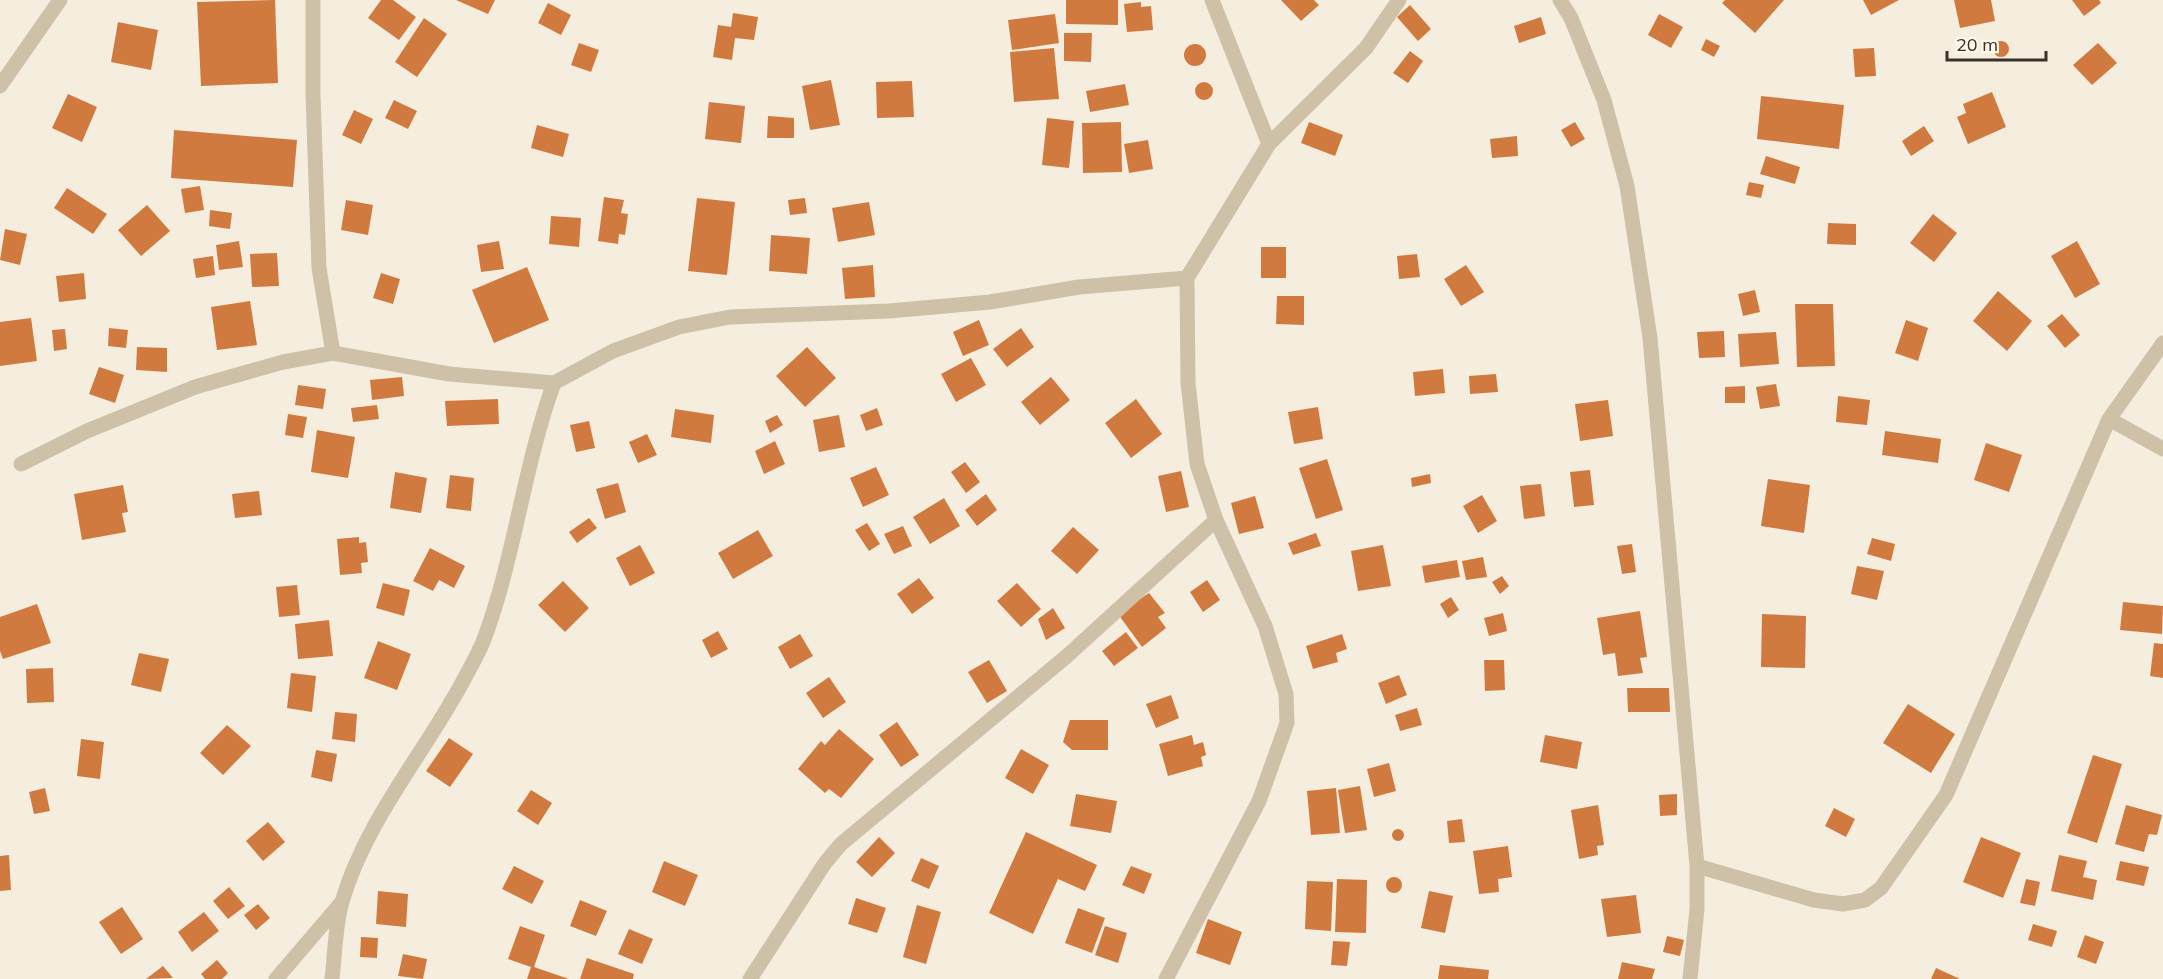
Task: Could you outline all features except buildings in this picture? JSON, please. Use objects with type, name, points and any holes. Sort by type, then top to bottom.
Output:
[{"type":"street","points":[[0,86],[60,0]]},
{"type":"street","points":[[313,0],[319,268],[333,353]]},
{"type":"street","points":[[1212,0],[1269,144]]},
{"type":"street","points":[[1166,979],[1259,801],[1287,723],[1286,694],[1264,626],[1216,520],[1197,464],[1188,383],[1187,278],[1269,144],[1366,48],[1400,0]]},
{"type":"street","points":[[1560,0],[1572,18],[1604,100],[1627,186],[1650,338],[1697,866],[1697,909],[1690,979]]},
{"type":"street","points":[[21,464],[87,431],[195,387],[283,362],[333,353],[449,374],[554,383],[613,351],[679,327],[730,317],[889,311],[990,302],[1079,287],[1187,278]]},
{"type":"street","points":[[1697,866],[1814,900],[1843,904],[1865,900],[1881,888],[1946,795],[2109,419],[2163,344]]},
{"type":"street","points":[[332,979],[341,903],[357,863],[388,802],[432,735],[482,644],[504,576],[538,426],[554,383]]},
{"type":"street","points":[[2109,419],[2163,449]]},
{"type":"street","points":[[750,979],[825,863],[841,844],[1067,656],[1216,520]]},
{"type":"street","points":[[276,979],[341,903]]}]
